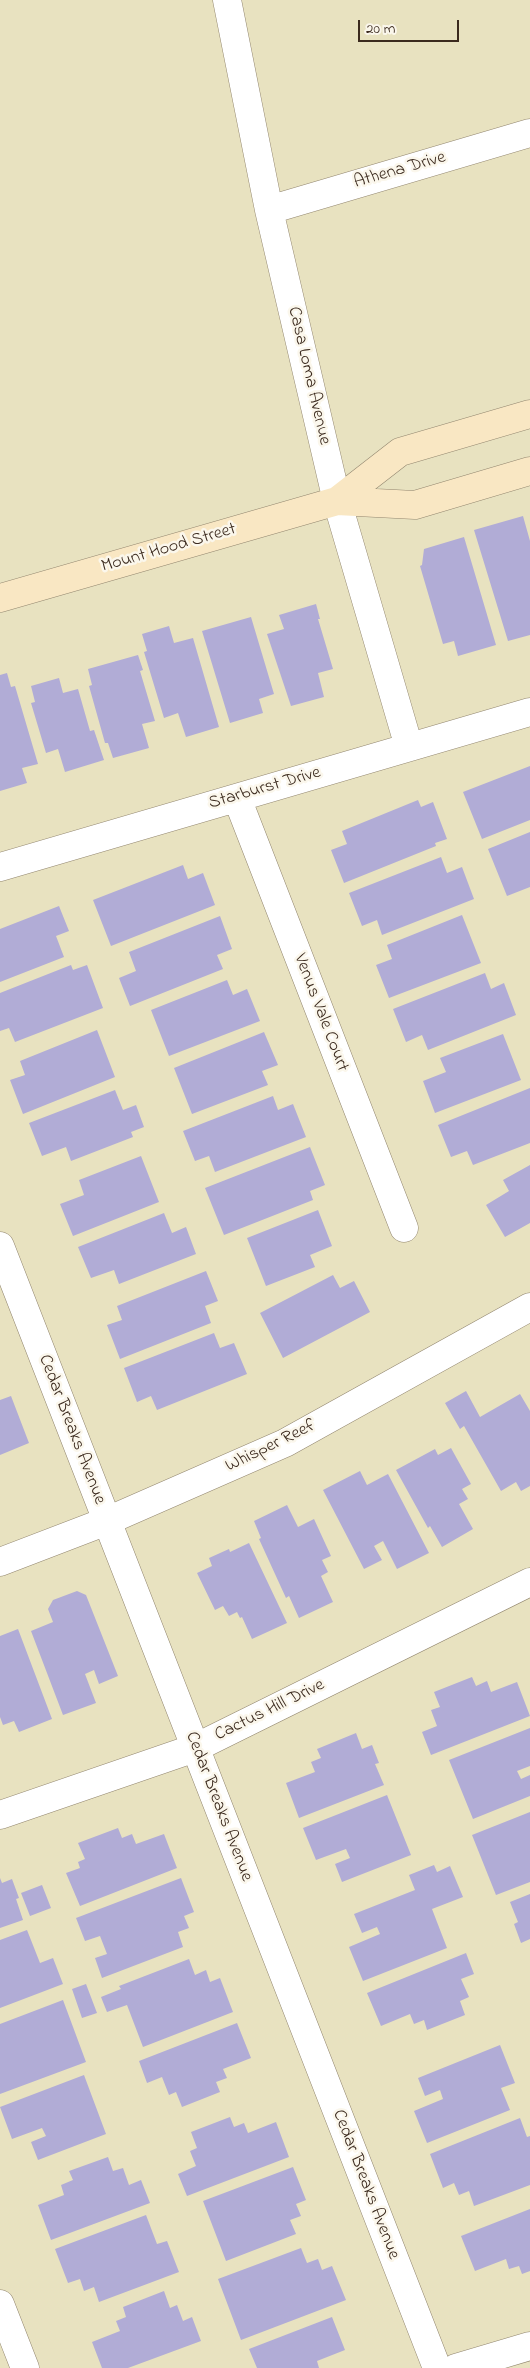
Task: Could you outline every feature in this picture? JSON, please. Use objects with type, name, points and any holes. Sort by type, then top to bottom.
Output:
[{"type":"street","name":"Casa Loma Avenue","points":[[227,0],[269,210],[337,501],[409,747]]},
{"type":"street","name":"Athena Drive","points":[[269,210],[530,133]]},
{"type":"street","name":"Mount Hood Street","points":[[337,501],[400,452],[530,414]]},
{"type":"street","name":"Mount Hood Street","points":[[0,598],[337,501],[414,504],[530,471]]},
{"type":"street","name":"Starburst Drive","points":[[0,867],[530,712]]},
{"type":"street","name":"Venus Vale Court","points":[[237,798],[404,1228]]},
{"type":"street","name":"Cedar Breaks Avenue","points":[[0,1246],[10,1303],[107,1521],[437,2368]]},
{"type":"street","name":"Whisper Reef","points":[[0,1562],[107,1521],[285,1442],[530,1307]]},
{"type":"street","name":"Cactus Hill Drive","points":[[0,1815],[195,1748],[530,1582]]},
{"type":"street","points":[[1,2310],[25,2368]]},
{"type":"street","points":[[456,2368],[530,2346]]},
{"type":"building","points":[[523,516],[530,541],[530,635],[508,641],[474,530]]},
{"type":"building","points":[[464,537],[496,645],[458,656],[454,641],[443,644],[420,566],[422,565],[424,549]]},
{"type":"building","points":[[316,604],[320,619],[318,619],[333,669],[318,673],[324,697],[291,706],[267,634],[284,629],[279,615]]},
{"type":"building","points":[[251,617],[274,694],[259,699],[263,713],[230,723],[202,631]]},
{"type":"building","points":[[169,626],[174,643],[193,638],[219,727],[186,737],[178,713],[164,718],[144,652],[147,651],[142,634]]},
{"type":"building","points":[[138,655],[143,670],[140,671],[155,721],[142,724],[149,748],[113,758],[108,743],[105,743],[89,686],[92,685],[88,669]]},
{"type":"building","points":[[7,673],[11,687],[15,686],[38,764],[22,768],[27,783],[0,791],[0,675]]},
{"type":"building","points":[[59,678],[63,693],[78,689],[90,731],[94,730],[104,760],[65,772],[58,749],[46,753],[31,703],[35,702],[31,686]]},
{"type":"building","points":[[530,766],[530,820],[482,839],[463,792]]},
{"type":"building","points":[[418,800],[421,807],[433,802],[447,839],[435,843],[436,846],[344,883],[331,850],[347,844],[342,831]]},
{"type":"building","points":[[530,832],[530,887],[507,896],[488,849]]},
{"type":"building","points":[[441,857],[447,873],[462,867],[474,899],[382,935],[377,920],[362,926],[349,893]]},
{"type":"building","points":[[183,865],[188,879],[203,873],[215,905],[111,946],[93,900]]},
{"type":"building","points":[[59,906],[69,931],[56,936],[64,957],[0,982],[0,929]]},
{"type":"building","points":[[462,915],[481,963],[389,998],[376,965],[392,959],[387,945]]},
{"type":"building","points":[[220,916],[232,949],[217,955],[223,969],[130,1006],[119,978],[136,971],[129,952]]},
{"type":"building","points":[[71,965],[73,970],[87,965],[103,1008],[15,1042],[9,1028],[0,1031],[0,993]]},
{"type":"building","points":[[485,973],[491,989],[504,983],[516,1015],[428,1050],[422,1035],[406,1042],[393,1009]]},
{"type":"building","points":[[227,980],[233,995],[247,989],[260,1021],[169,1056],[151,1010]]},
{"type":"building","points":[[97,1030],[115,1077],[23,1114],[10,1080],[25,1075],[20,1061]]},
{"type":"building","points":[[264,1032],[278,1065],[262,1071],[268,1085],[192,1114],[174,1068]]},
{"type":"building","points":[[503,1034],[521,1080],[435,1113],[423,1081],[446,1072],[440,1058]]},
{"type":"building","points":[[530,1088],[530,1143],[473,1165],[467,1151],[451,1157],[438,1125]]},
{"type":"building","points":[[115,1090],[123,1110],[136,1105],[144,1127],[131,1132],[133,1137],[71,1161],[66,1147],[42,1156],[29,1123]]},
{"type":"building","points":[[273,1096],[278,1110],[293,1104],[306,1137],[215,1172],[209,1156],[195,1161],[183,1131]]},
{"type":"building","points":[[310,1147],[325,1185],[310,1191],[313,1200],[224,1235],[205,1188]]},
{"type":"building","points":[[141,1156],[159,1202],[73,1236],[60,1204],[84,1195],[79,1180]]},
{"type":"building","points":[[530,1165],[530,1223],[505,1237],[486,1205],[509,1191],[503,1180]]},
{"type":"building","points":[[318,1210],[332,1246],[310,1255],[315,1267],[266,1286],[247,1238]]},
{"type":"building","points":[[164,1213],[172,1233],[186,1227],[196,1254],[119,1284],[114,1270],[91,1278],[78,1247]]},
{"type":"building","points":[[206,1271],[218,1301],[205,1306],[211,1323],[120,1359],[107,1325],[122,1320],[117,1306]]},
{"type":"building","points":[[333,1275],[340,1288],[354,1281],[370,1312],[283,1358],[260,1313]]},
{"type":"building","points":[[214,1333],[220,1348],[234,1343],[247,1374],[157,1410],[151,1396],[137,1402],[124,1368]]},
{"type":"building","points":[[466,1391],[480,1417],[520,1394],[530,1411],[530,1486],[521,1491],[516,1482],[501,1491],[464,1426],[460,1429],[445,1403]]},
{"type":"building","points":[[11,1396],[29,1443],[0,1455],[0,1400]]},
{"type":"building","points":[[451,1448],[471,1484],[462,1489],[468,1499],[459,1504],[473,1529],[442,1547],[430,1526],[428,1528],[396,1470],[435,1449],[438,1455]]},
{"type":"building","points":[[360,1471],[367,1485],[388,1474],[429,1553],[397,1569],[383,1541],[374,1546],[382,1560],[364,1569],[323,1490]]},
{"type":"building","points":[[287,1505],[298,1527],[314,1519],[331,1556],[322,1560],[328,1572],[321,1576],[333,1602],[299,1618],[289,1596],[286,1598],[259,1539],[261,1538],[254,1521]]},
{"type":"building","points":[[249,1543],[287,1623],[252,1639],[242,1617],[240,1618],[237,1612],[229,1616],[223,1606],[215,1610],[197,1573],[212,1566],[209,1558],[229,1549],[230,1552]]},
{"type":"building","points":[[77,1591],[86,1595],[118,1676],[99,1684],[94,1670],[85,1674],[96,1703],[63,1715],[31,1631],[53,1622],[48,1609],[53,1600]]},
{"type":"building","points":[[18,1629],[52,1719],[19,1732],[14,1721],[3,1725],[0,1717],[0,1636]]},
{"type":"building","points":[[472,1677],[476,1686],[487,1681],[491,1692],[517,1682],[530,1716],[431,1755],[422,1732],[437,1726],[431,1710],[440,1707],[434,1692]]},
{"type":"building","points":[[530,1728],[530,1766],[517,1771],[521,1779],[530,1775],[530,1796],[473,1819],[449,1760]]},
{"type":"building","points":[[356,1733],[362,1749],[372,1745],[379,1763],[375,1764],[384,1785],[299,1818],[286,1783],[315,1772],[311,1762],[321,1758],[317,1749]]},
{"type":"building","points":[[387,1795],[411,1855],[342,1882],[335,1864],[350,1858],[346,1849],[316,1860],[303,1828]]},
{"type":"building","points":[[530,1812],[530,1882],[496,1895],[472,1835]]},
{"type":"building","points":[[118,1828],[122,1838],[132,1834],[136,1844],[164,1834],[177,1868],[80,1906],[66,1873],[80,1868],[78,1862],[85,1859],[78,1843]]},
{"type":"building","points":[[434,1865],[437,1872],[450,1866],[463,1897],[432,1909],[447,1948],[363,1981],[349,1947],[380,1934],[377,1927],[362,1933],[354,1914],[415,1890],[409,1875]]},
{"type":"building","points":[[0,1878],[2,1883],[12,1879],[19,1898],[16,1899],[23,1920],[0,1928]]},
{"type":"building","points":[[181,1878],[194,1912],[184,1916],[189,1928],[178,1932],[183,1947],[102,1978],[95,1958],[107,1954],[100,1936],[85,1941],[76,1918]]},
{"type":"building","points":[[42,1885],[51,1908],[30,1916],[21,1893]]},
{"type":"building","points":[[530,1894],[530,1939],[521,1943],[514,1924],[518,1922],[510,1902]]},
{"type":"building","points":[[27,1930],[40,1963],[53,1958],[63,1984],[0,2008],[0,1940]]},
{"type":"building","points":[[466,1953],[474,1974],[461,1979],[469,1997],[460,2001],[465,2015],[427,2030],[424,2020],[414,2024],[410,2014],[381,2026],[367,1993]]},
{"type":"building","points":[[189,1959],[195,1975],[206,1970],[210,1982],[220,1978],[233,2012],[143,2047],[127,2005],[107,2012],[101,1997],[121,1989],[119,1986]]},
{"type":"building","points":[[86,1984],[97,2013],[82,2018],[72,1989]]},
{"type":"building","points":[[63,2000],[86,2062],[0,2094],[0,2024]]},
{"type":"building","points":[[237,2023],[251,2058],[223,2069],[227,2078],[216,2082],[220,2092],[182,2107],[176,2092],[169,2095],[162,2077],[147,2083],[139,2061]]},
{"type":"building","points":[[500,2045],[515,2083],[501,2088],[510,2110],[427,2143],[414,2111],[443,2099],[440,2090],[425,2096],[418,2078]]},
{"type":"building","points":[[84,2075],[106,2134],[38,2160],[31,2142],[46,2136],[42,2128],[12,2139],[0,2107]]},
{"type":"building","points":[[230,2117],[234,2127],[244,2123],[248,2133],[276,2122],[289,2157],[187,2196],[178,2174],[196,2166],[190,2151],[197,2148],[191,2132]]},
{"type":"building","points":[[520,2118],[527,2137],[530,2136],[530,2185],[474,2206],[469,2191],[459,2195],[454,2183],[443,2188],[430,2154]]},
{"type":"building","points":[[108,2157],[113,2171],[123,2168],[129,2185],[141,2180],[150,2203],[51,2240],[38,2205],[64,2195],[61,2185],[73,2180],[69,2171]]},
{"type":"building","points":[[293,2167],[306,2200],[296,2204],[301,2216],[290,2220],[296,2234],[226,2261],[203,2201]]},
{"type":"building","points":[[530,2209],[530,2271],[522,2274],[519,2266],[509,2269],[506,2259],[475,2271],[461,2236]]},
{"type":"building","points":[[146,2215],[157,2244],[167,2241],[179,2272],[99,2302],[94,2287],[84,2291],[80,2279],[68,2283],[55,2249]]},
{"type":"building","points":[[301,2248],[307,2263],[318,2259],[322,2270],[332,2266],[346,2300],[241,2340],[218,2279]]},
{"type":"building","points":[[164,2291],[170,2308],[177,2305],[183,2321],[192,2317],[201,2341],[128,2368],[102,2368],[92,2342],[120,2331],[116,2321],[126,2317],[123,2307]]},
{"type":"building","points":[[332,2317],[345,2350],[317,2361],[319,2368],[257,2368],[249,2349]]}]
